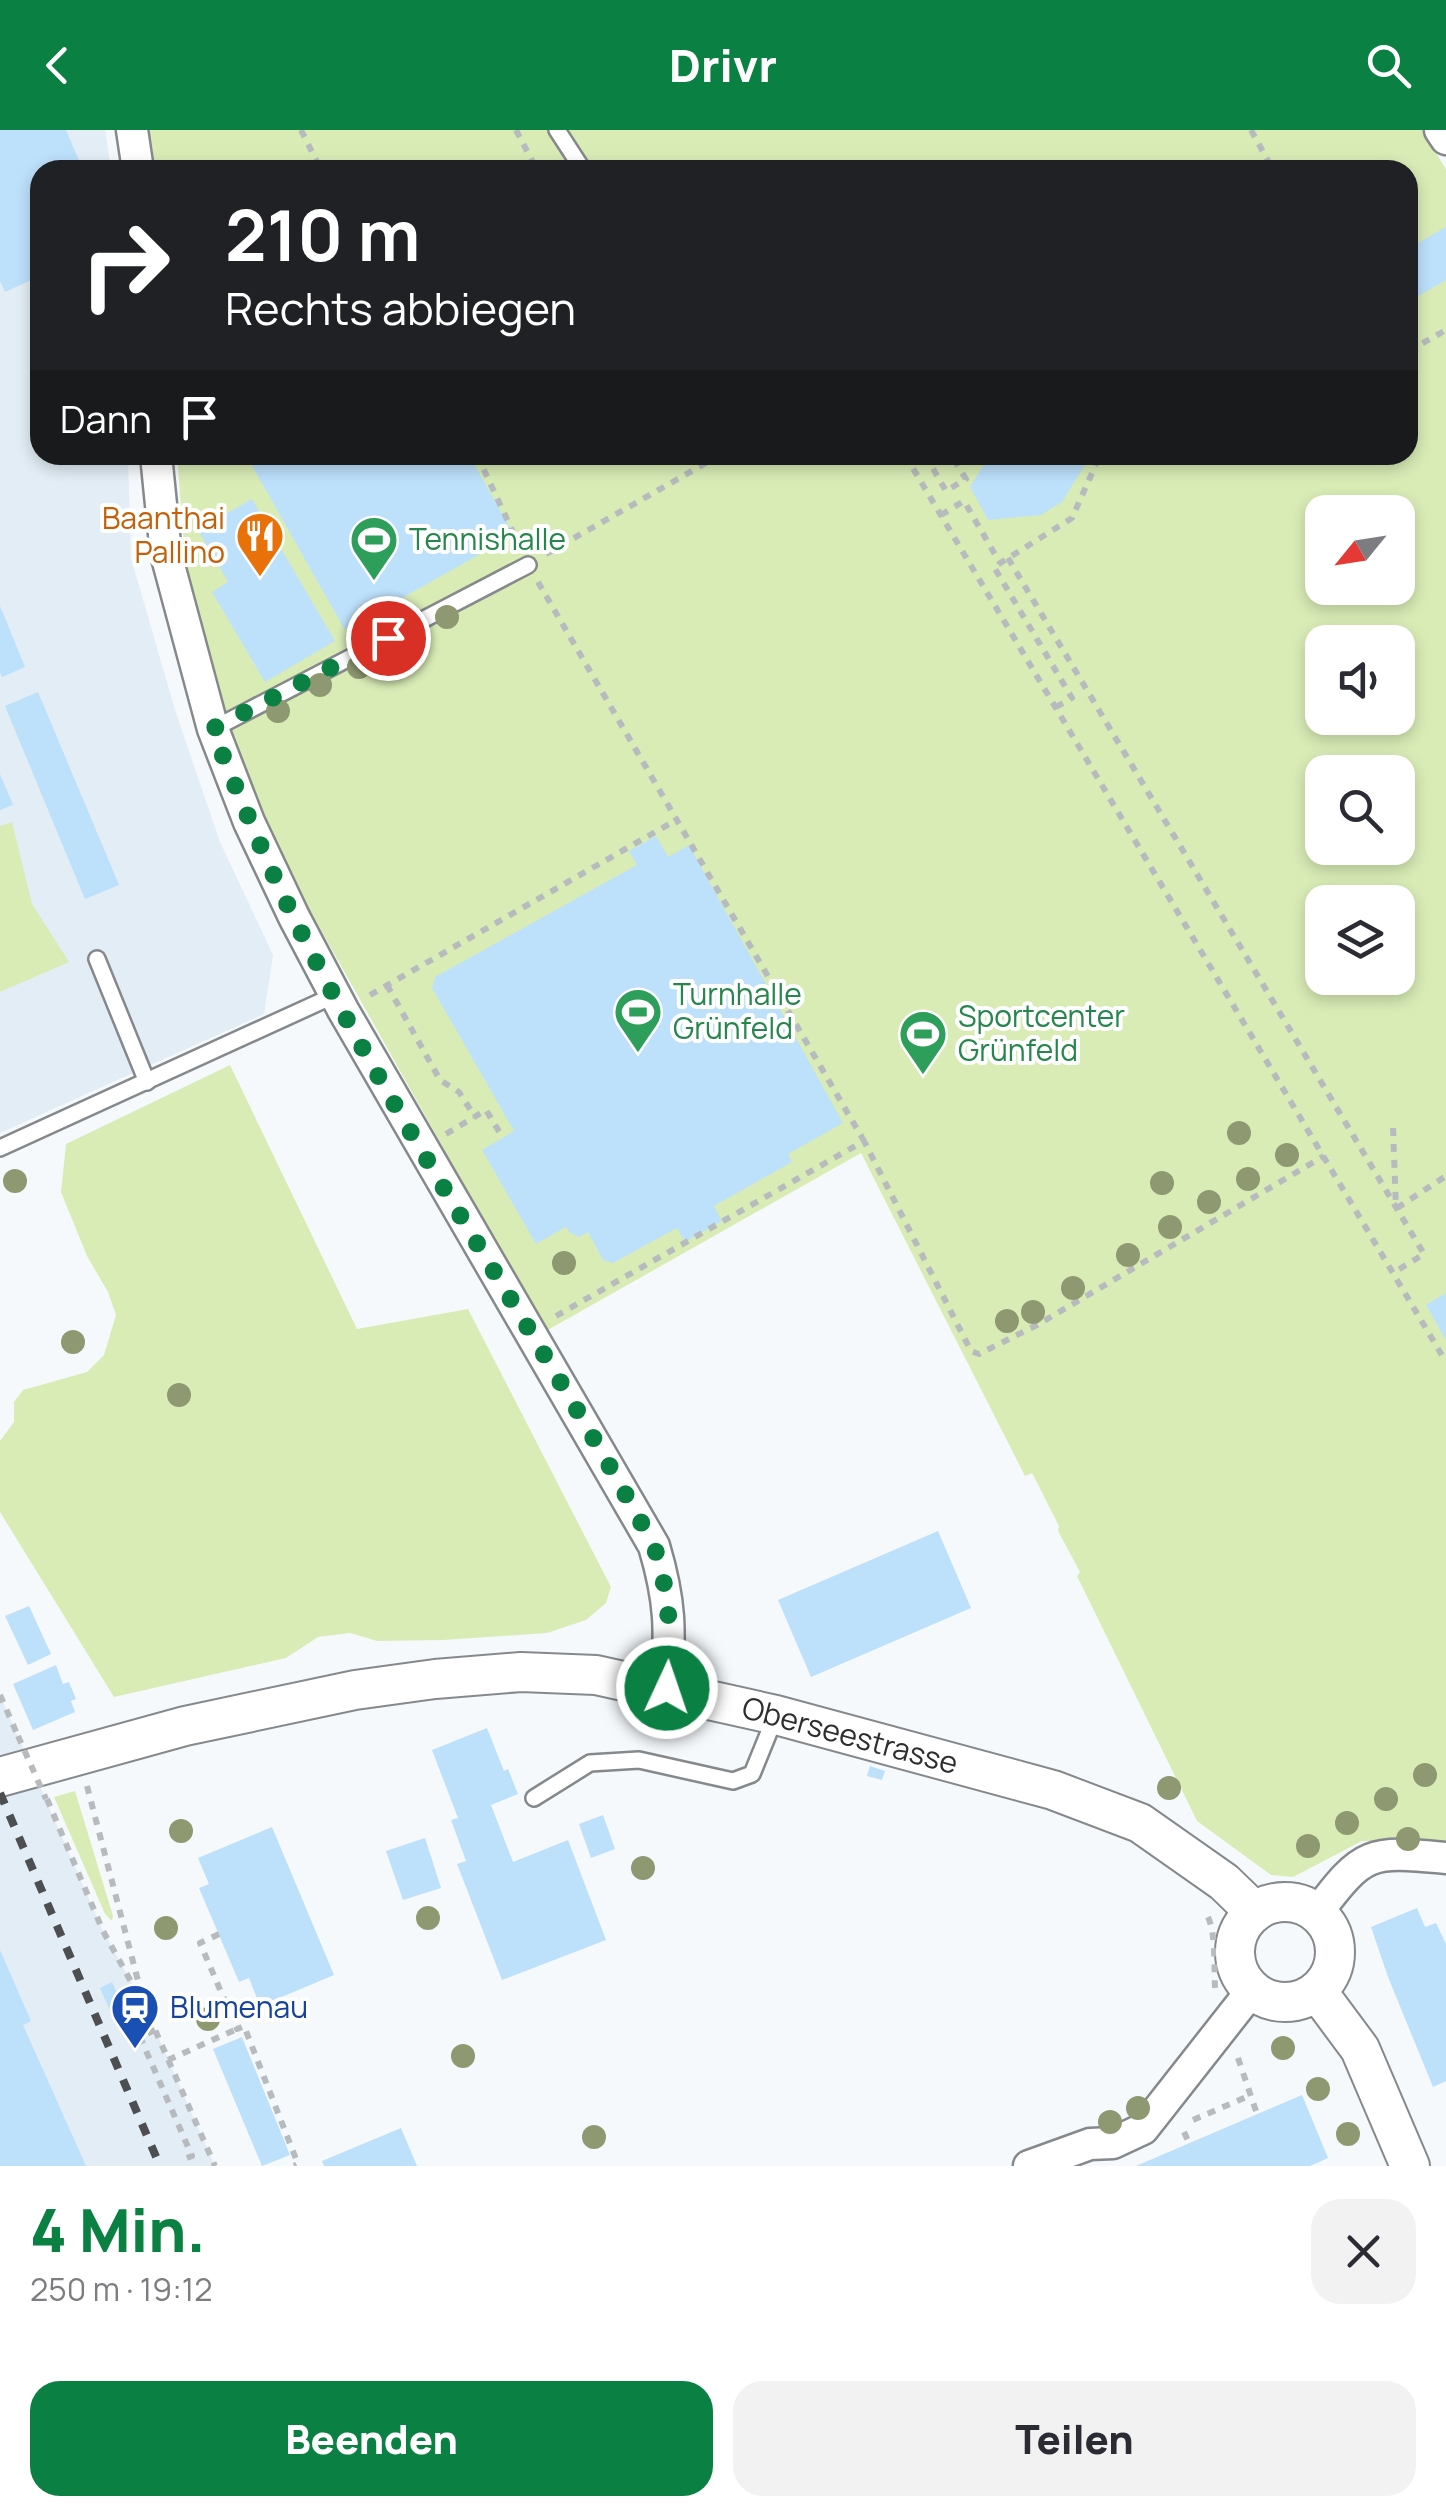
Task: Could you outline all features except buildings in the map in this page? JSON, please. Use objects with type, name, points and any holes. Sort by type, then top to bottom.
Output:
[{"type":"street","points":[[132,130],[136,160]]},
{"type":"street","points":[[1440,130],[1446,139]]},
{"type":"street","points":[[157,465],[166,554],[212,729],[249,822],[339,1003],[654,1546],[668,1591],[667,1688]]},
{"type":"street","name":"Oberseestrasse","points":[[0,1777],[185,1726],[356,1690],[435,1678],[521,1672],[596,1674],[776,1714],[1052,1790],[1140,1823],[1224,1882],[1255,1912]]},
{"type":"street","points":[[1317,1912],[1351,1871],[1369,1859],[1388,1853],[1446,1858]]},
{"type":"street","points":[[1290,1902],[1317,1912],[1329,1926],[1335,1955],[1330,1974],[1316,1990],[1298,2000],[1284,2002],[1253,1990],[1241,1974],[1236,1955],[1240,1929],[1255,1912],[1270,1904],[1290,1902]]},
{"type":"street","points":[[1029,2166],[1090,2144],[1112,2143],[1143,2129],[1253,1990]]},
{"type":"street","points":[[1316,1990],[1360,2048],[1410,2166]]},
{"type":"lane","points":[[557,130],[576,160]]},
{"type":"lane","points":[[212,729],[528,564]]},
{"type":"lane","points":[[97,959],[147,1082]]},
{"type":"lane","points":[[0,1148],[339,1003]]},
{"type":"lane","points":[[534,1798],[590,1763],[638,1760],[733,1782],[752,1774],[776,1714]]},
{"type":"path","points":[[301,130],[316,160]]},
{"type":"path","points":[[516,130],[532,160]]},
{"type":"path","points":[[1251,130],[1268,160]]},
{"type":"path","points":[[1418,346],[1446,330]]},
{"type":"path","points":[[482,465],[528,564],[864,1141],[972,1351],[979,1354],[1036,1326],[1324,1156]]},
{"type":"path","points":[[528,564],[702,465]]},
{"type":"path","points":[[911,465],[1446,1362]]},
{"type":"path","points":[[930,465],[946,491],[966,480],[958,465]]},
{"type":"path","points":[[1056,707],[1072,698],[994,567],[1072,518],[1096,465]]},
{"type":"path","points":[[941,516],[964,502],[1000,563]]},
{"type":"path","points":[[1008,558],[1424,1254],[1393,1273]]},
{"type":"path","points":[[339,1003],[387,985],[678,819]]},
{"type":"path","points":[[387,985],[440,1080],[459,1092],[474,1117]]},
{"type":"path","points":[[453,1130],[486,1110],[502,1138]]},
{"type":"path","points":[[1393,1128],[1396,1209]]},
{"type":"path","points":[[530,1332],[864,1141]]},
{"type":"path","points":[[1396,1209],[1446,1176]]},
{"type":"path","points":[[0,1696],[104,1932],[145,2007],[214,2166]]},
{"type":"path","points":[[86,1781],[145,2007]]},
{"type":"path","points":[[1204,1912],[1214,1934],[1212,1996]]},
{"type":"path","points":[[219,1934],[200,1942],[236,2030]]},
{"type":"path","points":[[168,2060],[244,2026],[298,2164],[294,2166]]},
{"type":"path","points":[[155,2030],[140,2037],[192,2156],[182,2160]]},
{"type":"path","points":[[1235,2052],[1257,2114]]},
{"type":"path","points":[[1184,2132],[1189,2143]]},
{"type":"shaded area","points":[[0,130],[105,130],[110,160],[30,160],[30,465],[128,465],[131,558],[175,710],[220,842],[273,955],[264,1014],[0,1133]]},
{"type":"shaded area","points":[[0,1695],[103,1931],[145,2007],[215,2166],[0,2166]]},
{"type":"green space","name":"Sportcenter Grünfeld","points":[[149,130],[1422,130],[1446,169],[1446,1849],[1396,1841],[1362,1841],[1293,1877],[1271,1875],[1197,1821],[1077,1576],[1080,1572],[1059,1526],[1032,1473],[1025,1476],[861,1153],[546,1331],[285,866],[215,688],[186,572],[178,465],[1418,465],[1418,160],[154,160]]},
{"type":"green space","points":[[12,822],[32,904],[69,962],[0,992],[0,826]]},
{"type":"green space","points":[[230,1065],[357,1329],[468,1309],[611,1587],[606,1603],[586,1620],[547,1633],[443,1640],[377,1641],[350,1633],[318,1637],[286,1658],[114,1697],[0,1512],[0,1441],[14,1422],[14,1402],[23,1390],[87,1372],[104,1355],[116,1315],[61,1192],[66,1144]]},
{"type":"green space","points":[[75,1791],[112,1921],[105,1914],[54,1797]]},
{"type":"railway","points":[[0,1793],[160,2166]]},
{"type":"place","name":"Baanthai Pallino","points":[[260,578]]},
{"type":"place","name":"Tennishalle","points":[[374,582]]},
{"type":"place","name":"Turnhalle Grünfeld","points":[[638,1054]]},
{"type":"place","name":"Sportcenter Grünfeld","points":[[923,1076]]},
{"type":"place","name":"Blumenau","points":[[135,2050]]},
{"type":"route","points":[[388,638],[212,729],[249,822],[343,1010],[654,1546],[668,1591],[667,1688]]}]
